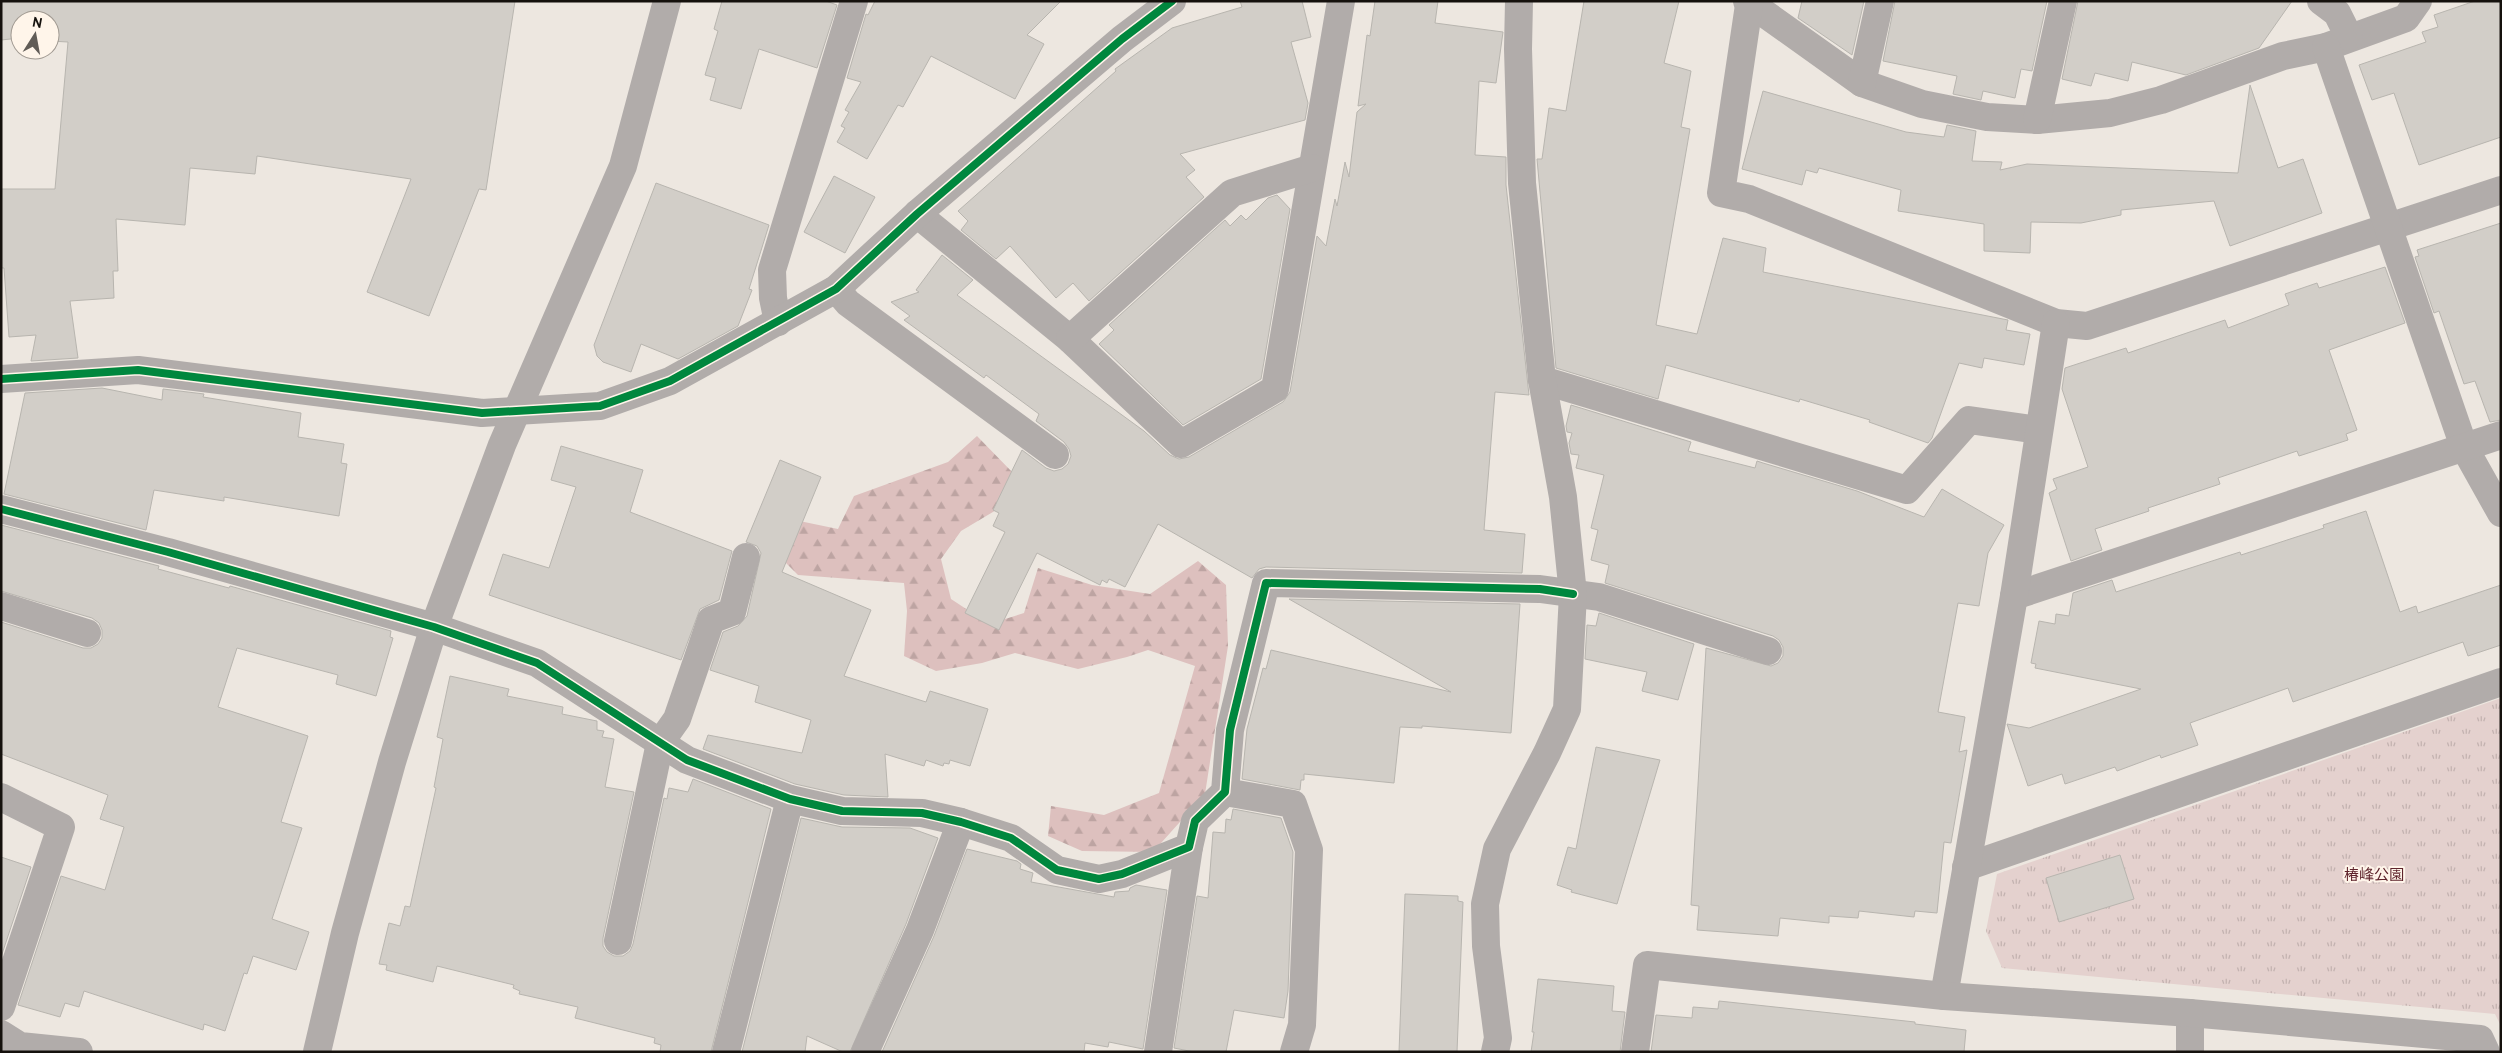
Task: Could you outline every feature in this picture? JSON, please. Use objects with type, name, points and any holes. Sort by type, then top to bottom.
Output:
[{"type":"street","points":[[317,1052],[345,933],[389,772],[434,627],[502,445],[623,166],[667,1]]},
{"type":"street","points":[[778,322],[772,298],[772,270],[854,1]]},
{"type":"street","points":[[1,379],[138,370],[482,412],[600,406],[670,381],[836,288],[917,214],[1122,39],[1172,1]]},
{"type":"street","points":[[917,214],[1070,339],[1182,444],[1275,389],[1341,1]]},
{"type":"street","points":[[1495,1052],[1498,1038],[1486,946],[1485,904],[1497,849],[1568,709],[1573,594],[1563,498],[1542,380],[1522,183],[1518,49],[1519,1]]},
{"type":"street","points":[[1862,83],[1880,1]]},
{"type":"street","points":[[2037,120],[2063,1]]},
{"type":"street","points":[[2321,1],[2337,12],[2337,42],[2388,228],[2464,447],[2501,513]]},
{"type":"street","points":[[2418,1],[2406,18],[2337,42],[2284,56],[2161,100],[2110,113],[2037,120],[1987,117],[1922,104],[1862,83],[1748,3],[1721,193],[1749,199],[2056,323],[2087,326],[2501,190]]},
{"type":"street","points":[[1070,339],[1232,192],[1312,168]]},
{"type":"street","points":[[836,288],[848,303],[1055,455]]},
{"type":"street","points":[[1944,996],[2014,596],[2056,323]]},
{"type":"street","points":[[1542,380],[1908,490],[1969,420],[2039,430]]},
{"type":"street","points":[[2014,596],[2501,435]]},
{"type":"street","points":[[1,509],[168,552],[434,627],[537,663],[687,760],[790,800],[842,811],[922,813],[961,822],[1011,838],[1057,870],[1099,879],[1122,874],[1189,847]]},
{"type":"street","points":[[618,941],[660,742],[678,719],[710,620],[732,612],[746,558]]},
{"type":"street","points":[[1158,1052],[1189,847],[1195,821],[1225,792],[1230,730],[1266,583],[1540,589],[1599,597],[1768,651]]},
{"type":"street","points":[[1,606],[87,633]]},
{"type":"street","points":[[1966,867],[2501,682]]},
{"type":"street","points":[[1225,792],[1293,804],[1309,850],[1302,1025],[1294,1052]]},
{"type":"street","points":[[1,797],[62,828],[1,1007]]},
{"type":"street","points":[[726,1052],[790,800]]},
{"type":"street","points":[[865,1052],[920,930],[961,822]]},
{"type":"street","points":[[1635,1052],[1647,965],[1944,996],[2190,1013],[2480,1040],[2486,1052]]},
{"type":"street","points":[[2190,1013],[2190,1052]]},
{"type":"street","points":[[1,1034],[20,1046],[79,1052]]},
{"type":"green space","points":[[977,436],[1014,474],[1008,503],[961,531],[941,559],[951,599],[989,624],[1024,613],[1038,568],[1092,585],[1150,594],[1198,561],[1226,585],[1228,646],[1205,794],[1153,852],[1082,851],[1048,836],[1051,806],[1104,815],[1159,793],[1195,666],[1148,650],[1078,669],[1015,653],[982,663],[936,671],[904,656],[907,611],[904,583],[798,575],[763,540],[785,518],[838,529],[854,496],[948,462]]},
{"type":"green space","name":"椿峰公園","points":[[2501,698],[2501,1026],[2495,1014],[2002,968],[1986,931],[1997,874]]},
{"type":"building","points":[[1,1],[515,1],[486,190],[479,189],[429,316],[367,292],[411,179],[257,156],[255,174],[190,168],[185,225],[116,219],[118,271],[113,271],[114,298],[70,301],[78,358],[31,361],[36,335],[9,337],[4,268],[1,268],[1,189],[55,189],[68,42],[60,42],[60,10],[10,10],[10,39],[1,40]]},
{"type":"building","points":[[722,1],[826,1],[837,5],[817,68],[759,49],[741,109],[710,100],[716,78],[705,75],[718,31],[714,29]]},
{"type":"building","points":[[875,1],[1061,1],[1027,35],[1044,44],[1015,99],[931,56],[903,107],[898,105],[867,159],[837,142],[845,128],[841,126],[849,112],[845,110],[861,82],[847,78],[866,14],[868,15]]},
{"type":"building","points":[[1240,1],[1302,1],[1311,37],[1291,42],[1308,103],[1305,120],[1180,154],[1195,170],[1186,177],[1204,197],[1089,301],[1073,283],[1056,298],[1010,246],[996,259],[961,230],[968,221],[958,211],[1116,71],[1115,69],[1172,28],[1242,7]]},
{"type":"building","points":[[1375,1],[1438,1],[1435,23],[1503,32],[1496,83],[1479,81],[1475,155],[1506,157],[1506,185],[1529,395],[1495,392],[1484,530],[1525,534],[1522,573],[1266,567],[1259,569],[1252,578],[1158,524],[1125,587],[1109,579],[1107,583],[1102,580],[1100,585],[1037,553],[999,630],[965,613],[1005,532],[993,526],[999,513],[993,510],[1022,450],[1046,468],[1054,471],[1062,469],[1068,464],[1071,456],[1064,442],[1036,421],[1039,414],[986,375],[984,378],[904,320],[910,316],[891,302],[919,292],[916,290],[942,255],[973,280],[957,295],[1144,431],[1170,455],[1179,459],[1189,457],[1283,402],[1290,392],[1317,236],[1326,246],[1335,199],[1337,206],[1345,162],[1349,177],[1357,112],[1366,104],[1358,106],[1367,35],[1370,36]]},
{"type":"building","points":[[1584,1],[1679,1],[1664,63],[1691,71],[1681,127],[1690,129],[1656,325],[1697,334],[1723,238],[1766,248],[1763,272],[2008,320],[2006,330],[2030,334],[2024,365],[1984,358],[1982,368],[1959,363],[1932,438],[1928,443],[1869,422],[1870,420],[1800,399],[1799,402],[1666,365],[1658,399],[1556,368],[1537,159],[1542,159],[1549,108],[1566,111]]},
{"type":"building","points":[[1802,1],[1864,1],[1852,55],[1798,18]]},
{"type":"building","points":[[1895,1],[2047,1],[2032,71],[2021,69],[2015,98],[1983,91],[1981,100],[1953,94],[1957,76],[1883,61]]},
{"type":"building","points":[[2078,1],[2292,1],[2259,48],[2186,75],[2132,62],[2128,81],[2095,73],[2091,86],[2062,79]]},
{"type":"building","points":[[2475,1],[2501,1],[2501,137],[2419,165],[2394,93],[2372,100],[2359,65],[2426,42],[2422,32],[2438,27],[2434,15]]},
{"type":"building","points":[[2250,85],[2278,168],[2303,159],[2322,213],[2230,246],[2214,201],[2121,210],[2121,215],[2081,223],[2031,222],[2030,253],[1984,251],[1984,224],[1898,211],[1901,190],[1819,168],[1817,173],[1806,170],[1802,185],[1742,169],[1763,91],[1906,132],[1944,137],[1947,125],[1976,131],[1972,161],[2002,162],[2000,170],[2027,164],[2238,173]]},
{"type":"building","points":[[834,176],[875,197],[845,253],[804,232]]},
{"type":"building","points":[[656,183],[769,225],[749,289],[752,290],[738,326],[678,359],[641,344],[631,372],[603,362],[597,356],[594,345]]},
{"type":"building","points":[[1277,195],[1290,209],[1261,379],[1183,425],[1099,344],[1114,330],[1109,325],[1225,220],[1230,226],[1241,215],[1246,220],[1268,198]]},
{"type":"building","points":[[2501,223],[2501,420],[2490,422],[2475,381],[2464,384],[2439,311],[2434,313],[2415,257],[2419,256],[2417,250]]},
{"type":"building","points":[[2385,267],[2405,323],[2329,350],[2357,430],[2346,434],[2348,440],[2299,456],[2297,451],[2218,478],[2220,484],[2148,508],[2149,511],[2095,529],[2102,550],[2071,561],[2049,493],[2057,489],[2053,479],[2088,467],[2062,389],[2065,368],[2126,348],[2128,353],[2225,320],[2228,328],[2289,305],[2285,294],[2317,283],[2319,288]]},
{"type":"building","points":[[102,388],[162,400],[163,389],[204,394],[203,397],[301,413],[298,437],[344,444],[341,463],[347,464],[339,516],[224,497],[224,501],[154,490],[146,530],[4,494],[25,393]]},
{"type":"building","points":[[1571,405],[1691,442],[1688,451],[1755,468],[1757,461],[1857,491],[1924,517],[1942,489],[2004,525],[1988,553],[1979,606],[1958,603],[1938,712],[1965,717],[1959,752],[1967,750],[1951,843],[1944,842],[1937,913],[1915,911],[1914,917],[1859,911],[1858,918],[1829,916],[1829,923],[1780,918],[1778,936],[1697,930],[1699,906],[1691,905],[1706,648],[1771,666],[1778,663],[1783,656],[1783,647],[1779,640],[1773,636],[1605,583],[1609,565],[1591,560],[1598,530],[1591,528],[1604,475],[1576,468],[1579,455],[1571,454],[1569,443],[1572,433],[1567,432],[1566,426]]},
{"type":"building","points":[[561,446],[643,470],[630,512],[732,551],[719,600],[700,609],[681,660],[489,595],[503,554],[549,568],[576,487],[551,480]]},
{"type":"building","points":[[780,460],[821,477],[782,572],[871,610],[844,676],[926,702],[930,691],[988,709],[970,766],[950,760],[949,764],[944,763],[943,766],[926,760],[924,766],[885,754],[888,797],[844,795],[795,784],[703,749],[708,735],[802,753],[811,720],[755,702],[759,686],[710,670],[723,632],[738,626],[747,616],[761,553],[757,546],[746,542]]},
{"type":"building","points":[[2366,511],[2400,612],[2416,606],[2418,613],[2501,585],[2501,645],[2468,656],[2463,642],[2293,702],[2288,688],[2190,723],[2198,745],[2161,758],[2160,755],[2117,771],[2115,767],[2065,784],[2062,774],[2028,786],[2007,724],[2029,728],[2141,689],[2035,668],[2036,664],[2031,663],[2039,621],[2055,624],[2056,614],[2069,616],[2073,593],[2112,580],[2116,592],[2240,552],[2241,555],[2324,528],[2323,525]]},
{"type":"building","points":[[1,525],[159,566],[158,569],[229,588],[230,586],[391,631],[390,637],[393,638],[376,696],[336,684],[338,675],[237,648],[218,707],[308,736],[281,822],[302,828],[272,919],[309,932],[296,970],[253,956],[247,974],[244,973],[225,1031],[204,1024],[203,1030],[84,991],[79,1007],[65,1003],[60,1017],[18,1005],[61,876],[105,890],[124,827],[100,819],[108,795],[1,754],[1,622],[83,648],[91,648],[98,644],[102,638],[102,630],[99,623],[92,618],[1,591]]},
{"type":"building","points":[[1289,599],[1520,604],[1511,733],[1422,726],[1422,728],[1400,727],[1394,783],[1304,774],[1300,790],[1242,779],[1247,729],[1263,668],[1266,669],[1271,650],[1451,692]]},
{"type":"building","points":[[1599,613],[1694,644],[1678,700],[1642,691],[1647,672],[1585,659],[1587,625],[1596,626]]},
{"type":"building","points":[[450,676],[509,689],[507,696],[563,707],[562,714],[597,721],[597,730],[604,731],[602,737],[614,739],[605,787],[634,792],[603,938],[603,946],[607,952],[614,956],[623,956],[630,951],[633,944],[664,798],[667,799],[669,788],[688,792],[693,779],[771,809],[711,1052],[660,1052],[661,1045],[654,1043],[655,1038],[575,1018],[578,1007],[519,994],[520,991],[513,988],[514,985],[437,966],[433,982],[386,970],[387,965],[379,964],[389,923],[400,926],[405,906],[410,907],[436,788],[434,787],[443,739],[437,737]]},
{"type":"building","points":[[1596,747],[1660,760],[1617,904],[1571,892],[1572,890],[1557,885],[1568,847],[1576,849]]},
{"type":"building","points":[[1233,809],[1281,818],[1293,852],[1288,991],[1284,1018],[1234,1010],[1226,1052],[1194,1052],[1174,1048],[1197,896],[1208,898],[1213,832],[1225,833],[1226,819],[1231,820]]},
{"type":"building","points":[[801,818],[842,827],[910,828],[938,838],[906,924],[850,1052],[843,1052],[807,1036],[805,1052],[742,1052]]},
{"type":"building","points":[[967,849],[1017,861],[1021,864],[1020,869],[1033,873],[1031,882],[1114,897],[1115,892],[1129,891],[1130,888],[1136,885],[1167,890],[1143,1049],[1109,1042],[1108,1047],[1085,1043],[1084,1052],[882,1052],[934,936]]},
{"type":"building","points":[[2120,855],[2134,899],[2059,922],[2046,878]]},
{"type":"building","points":[[1,857],[31,867],[1,957]]},
{"type":"building","points":[[1405,894],[1458,896],[1458,901],[1463,902],[1457,1052],[1399,1052]]},
{"type":"building","points":[[1538,979],[1614,986],[1612,1011],[1625,1012],[1620,1052],[1531,1052]]},
{"type":"building","points":[[1719,1001],[1915,1022],[1915,1024],[1966,1030],[1964,1052],[1651,1052],[1656,1015],[1692,1018],[1693,1007],[1718,1009]]},
{"type":"cycle path","points":[[1,379],[138,370],[482,413],[600,406],[670,381],[836,289],[917,214],[1122,39],[1172,1]]},
{"type":"cycle path","points":[[1,509],[168,552],[434,627],[537,663],[687,760],[790,799],[842,811],[922,813],[961,822],[1011,838],[1057,870],[1099,879],[1122,874],[1189,847],[1195,821],[1225,792],[1230,730],[1266,583],[1540,589],[1573,594]]}]
